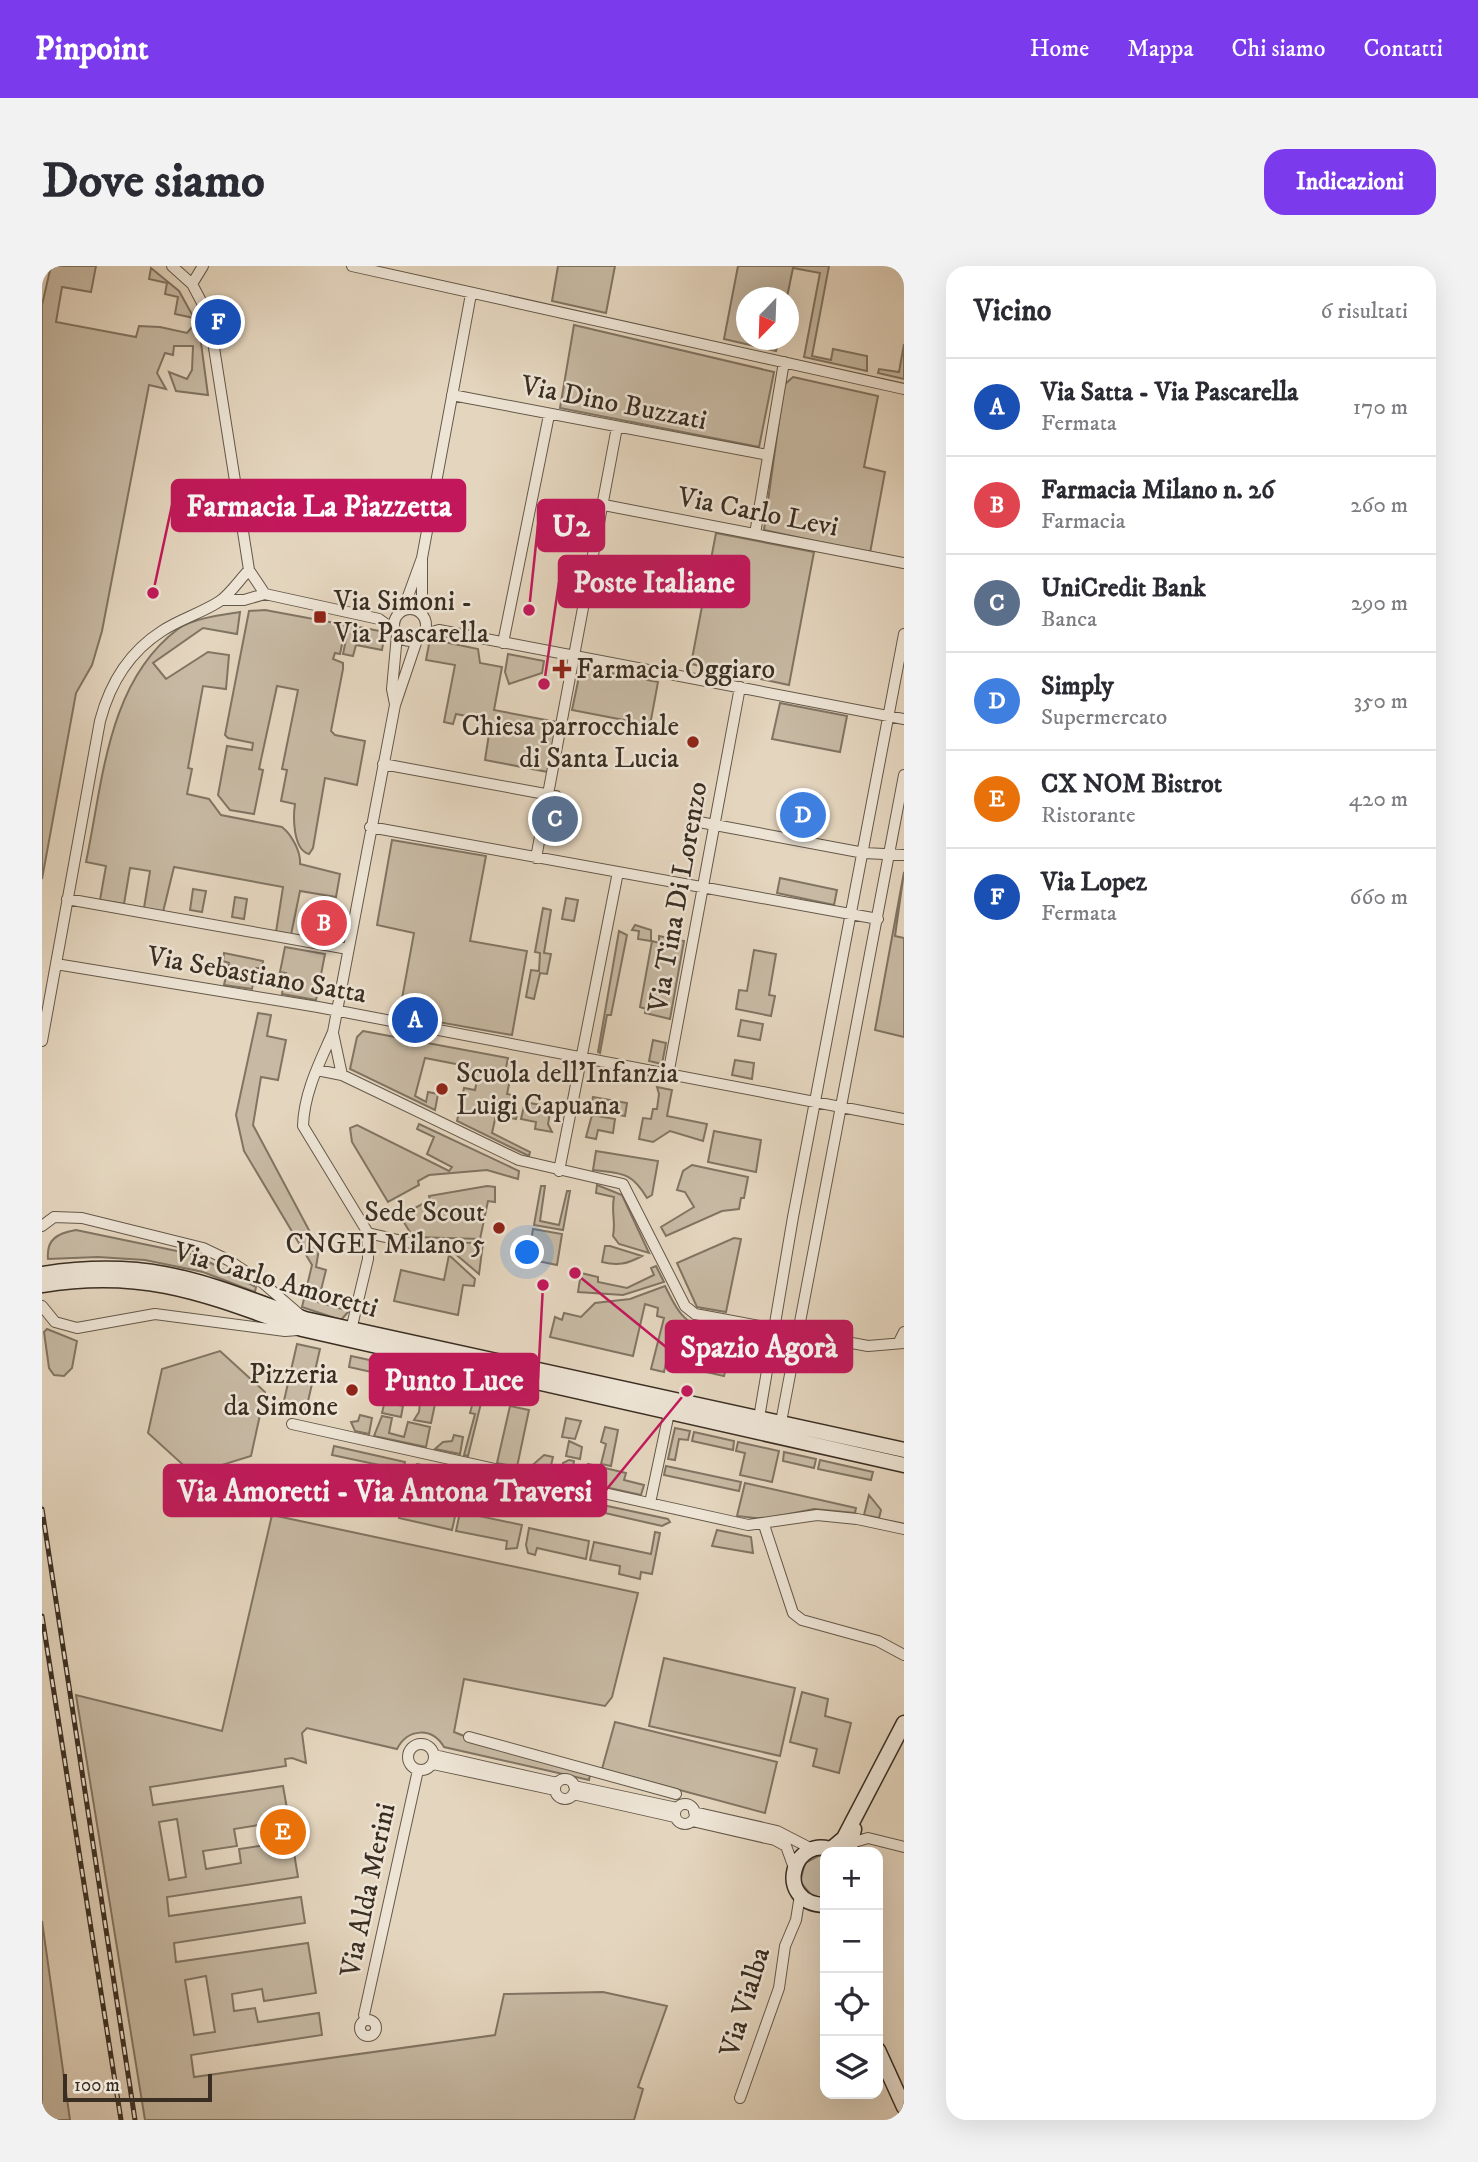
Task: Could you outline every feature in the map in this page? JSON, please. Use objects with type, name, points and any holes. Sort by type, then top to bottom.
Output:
[{"type":"street","points":[[172,266],[192,284],[209,316],[249,570],[265,594]]},
{"type":"street","points":[[192,284],[203,266]]},
{"type":"street","points":[[352,266],[904,389]]},
{"type":"street","points":[[395,705],[393,688],[396,632],[400,612],[422,558],[471,293]]},
{"type":"street","points":[[755,534],[784,362]]},
{"type":"street","name":"Via Dino Buzzati","points":[[452,395],[768,455]]},
{"type":"street","points":[[503,643],[549,415]]},
{"type":"street","points":[[536,858],[552,795],[617,427]]},
{"type":"street","name":"Via Carlo Levi","points":[[604,505],[904,563]]},
{"type":"street","points":[[351,1330],[368,1259],[368,1233],[303,1126],[317,1070],[333,1032],[395,705],[420,638],[424,617],[422,558]]},
{"type":"street","points":[[42,1041],[100,721],[110,688],[133,655],[147,642],[162,631],[221,600],[249,570]]},
{"type":"street","points":[[221,600],[244,600],[265,594],[379,619],[406,641],[439,629]]},
{"type":"street","points":[[379,619],[412,608],[439,629],[904,719]]},
{"type":"street","points":[[904,634],[815,1102],[759,1418],[766,1434],[780,1422],[904,775]]},
{"type":"street","name":"Via Tina Di Lorenzo","points":[[668,1074],[740,687]]},
{"type":"street","points":[[383,764],[552,795]]},
{"type":"street","points":[[699,822],[863,853],[890,852],[904,855]]},
{"type":"street","points":[[370,827],[878,919]]},
{"type":"street","points":[[559,1171],[579,1057],[618,872]]},
{"type":"street","points":[[67,899],[348,949]]},
{"type":"street","name":"Via Sebastiano Satta","points":[[56,964],[337,1012],[904,1119]]},
{"type":"street","points":[[333,1032],[342,1075]]},
{"type":"street","points":[[317,1070],[342,1075],[511,1157],[559,1171],[618,1181],[628,1188],[685,1306],[690,1311],[868,1346],[902,1343],[904,1332]]},
{"type":"street","points":[[42,1226],[54,1217],[74,1217],[203,1248],[228,1260],[263,1283],[304,1324]]},
{"type":"street","points":[[368,1233],[415,1244]]},
{"type":"street","name":"Via Carlo Amoretti","points":[[47,1279],[116,1268],[167,1273],[215,1285],[304,1324],[669,1413],[904,1465]]},
{"type":"street","name":"Via Carlo Amoretti","points":[[42,1306],[55,1322],[77,1328],[155,1314],[285,1331],[304,1324],[351,1330],[904,1450]]},
{"type":"street","points":[[650,1503],[669,1413]]},
{"type":"street","points":[[292,1423],[748,1525],[764,1525],[817,1515],[858,1519],[904,1529]]},
{"type":"street","points":[[764,1525],[793,1613],[802,1620],[878,1641],[904,1655]]},
{"type":"street","points":[[837,1847],[904,1723]]},
{"type":"street","points":[[469,1737],[676,1794]]},
{"type":"street","name":"Via Alda Merini","points":[[366,2020],[364,2015],[418,1770],[408,1759],[411,1748],[426,1745],[433,1759]]},
{"type":"street","points":[[418,1770],[433,1759],[556,1786],[567,1779],[574,1790],[676,1813]]},
{"type":"street","points":[[601,1792],[604,1776]]},
{"type":"street","points":[[556,1786],[561,1798],[574,1790],[601,1792],[676,1813],[681,1823],[693,1816],[777,1831],[812,1849],[820,1850]]},
{"type":"street","points":[[676,1813],[686,1804],[693,1816],[775,1840],[786,1846],[794,1869],[795,1887],[800,1895],[820,1905]]},
{"type":"street","points":[[850,1847],[857,1813]]},
{"type":"street","points":[[852,1847],[869,1838],[904,1847]]},
{"type":"street","points":[[794,1869],[798,1861],[812,1849]]},
{"type":"street","name":"Via Vialba","points":[[740,2098],[748,2067],[765,2031],[779,1988],[785,1946],[796,1920],[800,1895]]},
{"type":"street","name":"Via Vialba","points":[[796,1920],[820,1906]]},
{"type":"street","points":[[883,2061],[904,2107]]},
{"type":"shaded area","points":[[51,266],[96,266],[91,292],[62,287],[56,322],[136,337],[139,326],[187,333],[192,327],[199,328],[208,395],[176,391],[169,372],[187,379],[192,370],[193,346],[174,346],[173,355],[165,353],[157,373],[166,389],[149,385],[102,631],[92,665],[76,693],[42,879],[42,305]]},
{"type":"shaded area","points":[[558,266],[615,266],[606,313],[552,301]]},
{"type":"shaded area","points":[[738,266],[829,266],[812,356],[831,360],[833,349],[867,356],[867,371],[804,357],[820,273],[793,268],[789,287],[736,287],[736,342],[724,339]]},
{"type":"shaded area","points":[[151,268],[179,291],[194,318],[175,314],[178,297],[165,294],[167,283],[149,279]]},
{"type":"shaded area","points":[[574,325],[774,372],[759,447],[560,408]]},
{"type":"shaded area","points":[[904,344],[904,379],[878,373],[879,369],[899,372]]},
{"type":"shaded area","points":[[793,377],[878,396],[864,467],[885,472],[870,553],[764,530],[784,385]]},
{"type":"shaded area","points":[[716,533],[814,552],[789,685],[691,664]]},
{"type":"shaded area","points":[[265,610],[346,625],[340,654],[335,653],[333,659],[343,663],[343,669],[331,731],[335,735],[365,741],[357,785],[325,778],[313,848],[309,854],[297,840],[294,824],[295,804],[281,801],[287,770],[282,769],[298,690],[277,686],[259,769],[263,770],[254,814],[230,810],[218,795],[227,746],[252,750],[253,743],[225,735],[249,611]]},
{"type":"shaded area","points":[[240,612],[237,634],[203,628],[153,663],[166,679],[208,652],[229,655],[226,689],[203,686],[188,768],[192,769],[187,794],[209,799],[221,815],[282,827],[295,844],[300,864],[340,874],[336,897],[300,891],[291,935],[276,932],[283,887],[174,867],[163,912],[144,908],[150,871],[130,868],[124,904],[100,900],[106,866],[86,862],[112,735],[122,705],[136,677],[154,651],[184,625]]},
{"type":"shaded area","points":[[349,625],[385,632],[382,650],[356,645],[353,656],[343,654]]},
{"type":"shaded area","points":[[430,639],[478,649],[480,663],[502,667],[494,710],[557,722],[548,772],[485,760],[491,721],[456,714],[453,724],[444,722],[455,665],[426,660]]},
{"type":"shaded area","points":[[508,654],[544,661],[542,673],[509,684],[505,672]]},
{"type":"shaded area","points":[[581,667],[658,682],[650,725],[572,710]]},
{"type":"shaded area","points":[[780,703],[847,716],[840,752],[772,739]]},
{"type":"shaded area","points":[[392,840],[486,856],[470,941],[527,951],[512,1035],[399,1015],[414,933],[377,925]]},
{"type":"shaded area","points":[[904,872],[895,936],[904,938],[904,1037],[875,1030]]},
{"type":"shaded area","points":[[780,878],[837,890],[834,905],[777,893]]},
{"type":"shaded area","points":[[193,889],[206,891],[202,912],[190,910]]},
{"type":"shaded area","points":[[235,897],[247,899],[244,919],[232,917]]},
{"type":"shaded area","points":[[566,898],[578,900],[574,921],[562,919]]},
{"type":"shaded area","points":[[543,908],[551,910],[544,953],[551,954],[547,974],[540,973],[534,999],[526,997],[531,970],[539,971],[540,953],[535,952]]},
{"type":"shaded area","points":[[635,925],[651,930],[651,941],[638,939],[639,931],[632,930]]},
{"type":"shaded area","points":[[619,931],[627,935],[611,1015],[607,1015],[600,1053],[598,1052]]},
{"type":"shaded area","points":[[659,936],[684,941],[670,1019],[645,1013],[646,1009],[640,1007],[652,941],[659,943]]},
{"type":"shaded area","points":[[285,947],[325,954],[316,1000],[282,994],[286,973],[280,972]]},
{"type":"shaded area","points":[[754,950],[776,954],[769,995],[775,996],[771,1016],[736,1009],[739,990],[747,991]]},
{"type":"shaded area","points":[[224,953],[263,961],[262,968],[256,968],[252,989],[224,985],[229,963],[223,961]]},
{"type":"shaded area","points":[[258,1013],[271,1015],[267,1036],[286,1040],[278,1080],[261,1077],[253,1125],[319,1249],[316,1267],[326,1270],[318,1302],[349,1311],[341,1320],[302,1307],[312,1265],[244,1151],[236,1115]]},
{"type":"shaded area","points":[[741,1020],[763,1024],[760,1040],[738,1036]]},
{"type":"shaded area","name":"Scuola dell'Infanzia Luigi Capuana","points":[[363,1031],[508,1058],[504,1078],[510,1080],[507,1094],[517,1096],[516,1101],[509,1100],[507,1111],[517,1114],[516,1119],[496,1115],[492,1133],[530,1152],[529,1156],[457,1121],[464,1088],[475,1090],[477,1080],[459,1076],[461,1065],[425,1058],[415,1096],[426,1102],[428,1092],[438,1094],[435,1110],[350,1069],[357,1037]]},
{"type":"shaded area","points":[[653,1040],[666,1043],[662,1064],[649,1061]]},
{"type":"shaded area","points":[[735,1060],[754,1063],[752,1079],[732,1075]]},
{"type":"shaded area","points":[[657,1087],[672,1090],[667,1116],[707,1124],[703,1141],[670,1131],[653,1142],[639,1139],[643,1118],[651,1119],[653,1109],[657,1109]]},
{"type":"shaded area","points":[[593,1097],[627,1103],[625,1116],[591,1110]]},
{"type":"shaded area","points":[[525,1102],[551,1107],[548,1124],[552,1132],[535,1129],[536,1122],[521,1119]]},
{"type":"shaded area","points":[[592,1115],[615,1119],[613,1133],[598,1130],[596,1139],[586,1137]]},
{"type":"shaded area","points":[[419,1124],[519,1171],[518,1179],[487,1170],[429,1175],[418,1181],[419,1185],[388,1202],[352,1142],[350,1128],[357,1125],[449,1171],[452,1167],[427,1154],[434,1137],[417,1129]]},
{"type":"shaded area","points":[[714,1131],[761,1140],[756,1172],[708,1162]]},
{"type":"shaded area","points":[[596,1151],[658,1161],[652,1195],[647,1198],[636,1183],[625,1175],[593,1170]]},
{"type":"shaded area","points":[[692,1165],[748,1177],[744,1198],[741,1198],[739,1209],[722,1211],[666,1236],[661,1227],[694,1207],[685,1192],[677,1190],[683,1171]]},
{"type":"shaded area","points":[[597,1185],[622,1195],[649,1253],[619,1244],[613,1236],[614,1197],[596,1193]]},
{"type":"shaded area","points":[[541,1186],[545,1186],[540,1221],[559,1225],[567,1191],[570,1191],[563,1230],[534,1225]]},
{"type":"shaded area","points":[[495,1187],[495,1202],[488,1201],[480,1239],[413,1237],[400,1216],[430,1200],[429,1196]]},
{"type":"shaded area","points":[[533,1229],[562,1234],[557,1265],[528,1259]]},
{"type":"shaded area","points":[[76,1230],[196,1255],[256,1287],[255,1292],[203,1272],[145,1260],[98,1257],[48,1259],[49,1246],[54,1238]]},
{"type":"shaded area","points":[[734,1238],[741,1239],[726,1312],[697,1307],[677,1263]]},
{"type":"shaded area","points":[[415,1242],[483,1243],[479,1274],[453,1252]]},
{"type":"shaded area","points":[[605,1246],[642,1256],[622,1264],[602,1262]]},
{"type":"shaded area","points":[[449,1255],[475,1279],[474,1286],[463,1285],[458,1315],[394,1301],[401,1270],[444,1280]]},
{"type":"shaded area","points":[[656,1266],[664,1282],[623,1295],[578,1292],[581,1273],[598,1277],[598,1282],[627,1288],[654,1275],[651,1268]]},
{"type":"shaded area","points":[[665,1286],[678,1310],[690,1322],[734,1331],[724,1376],[666,1363],[664,1372],[651,1369],[664,1318],[657,1316],[658,1308],[645,1304],[633,1356],[550,1337],[555,1317],[562,1320],[564,1313],[581,1317],[595,1303],[630,1299]]},
{"type":"shaded area","points":[[47,1329],[77,1341],[72,1368],[64,1376],[54,1375],[49,1368],[44,1332]]},
{"type":"shaded area","points":[[297,1344],[320,1349],[306,1410],[283,1405]]},
{"type":"shaded area","points":[[220,1351],[265,1392],[251,1456],[193,1474],[148,1433],[162,1369]]},
{"type":"shaded area","points":[[351,1356],[425,1372],[423,1380],[412,1377],[409,1389],[398,1387],[396,1392],[387,1390],[388,1385],[383,1384],[385,1375],[349,1367]]},
{"type":"shaded area","points":[[422,1386],[438,1390],[431,1423],[414,1420],[419,1412]]},
{"type":"shaded area","points":[[387,1392],[396,1394],[394,1404],[403,1406],[401,1417],[382,1413]]},
{"type":"shaded area","points":[[474,1398],[482,1399],[468,1456],[464,1455],[475,1414],[470,1413]]},
{"type":"shaded area","points":[[510,1406],[529,1410],[517,1467],[497,1463]]},
{"type":"shaded area","points":[[360,1415],[372,1418],[369,1434],[355,1431],[351,1422],[358,1421]]},
{"type":"shaded area","points":[[382,1416],[392,1418],[389,1433],[404,1437],[408,1422],[430,1427],[426,1447],[374,1436]]},
{"type":"shaded area","points":[[566,1418],[581,1421],[575,1439],[562,1437]]},
{"type":"shaded area","points":[[605,1427],[618,1430],[611,1466],[601,1464],[606,1444],[601,1442]]},
{"type":"shaded area","points":[[675,1428],[690,1431],[688,1440],[679,1439],[675,1460],[668,1459]]},
{"type":"shaded area","points":[[694,1432],[734,1441],[733,1450],[692,1441]]},
{"type":"shaded area","points":[[454,1435],[463,1437],[460,1454],[435,1449],[443,1442],[452,1441]]},
{"type":"shaded area","points":[[569,1441],[582,1447],[580,1459],[566,1456]]},
{"type":"shaded area","points":[[738,1442],[779,1451],[772,1482],[740,1475],[745,1453],[736,1451]]},
{"type":"shaded area","points":[[334,1446],[405,1462],[403,1470],[332,1455]]},
{"type":"shaded area","points":[[784,1452],[816,1459],[814,1468],[783,1461]]},
{"type":"shaded area","points":[[544,1455],[553,1457],[549,1474],[527,1470]]},
{"type":"shaded area","points":[[820,1460],[873,1472],[871,1480],[818,1469]]},
{"type":"shaded area","points":[[574,1461],[572,1474],[584,1477],[588,1464],[626,1473],[624,1480],[644,1485],[641,1495],[560,1477],[563,1463]]},
{"type":"shaded area","points":[[417,1464],[476,1477],[475,1484],[417,1472],[414,1468]]},
{"type":"shaded area","points":[[666,1466],[741,1482],[739,1491],[664,1475]]},
{"type":"shaded area","points":[[745,1483],[856,1508],[855,1513],[814,1509],[764,1519],[737,1516]]},
{"type":"shaded area","points":[[869,1495],[881,1510],[879,1518],[864,1515]]},
{"type":"shaded area","points":[[403,1500],[456,1512],[452,1530],[399,1518]]},
{"type":"shaded area","points":[[598,1504],[668,1519],[670,1522],[662,1526],[596,1511]]},
{"type":"shaded area","points":[[460,1512],[522,1525],[517,1548],[506,1549],[507,1541],[456,1531]]},
{"type":"shaded area","points":[[272,1515],[638,1593],[612,1697],[605,1706],[464,1679],[454,1732],[498,1749],[590,1775],[589,1780],[444,1747],[439,1740],[427,1733],[407,1737],[397,1749],[307,1728],[302,1733],[306,1763],[292,1758],[285,1759],[286,1766],[150,1787],[153,1805],[283,1786],[289,1820],[234,1829],[237,1846],[203,1851],[206,1869],[241,1863],[239,1849],[292,1841],[298,1877],[167,1897],[169,1916],[301,1897],[305,1923],[174,1943],[176,1962],[308,1943],[316,1993],[264,2001],[262,1989],[232,1994],[234,2011],[255,2008],[258,2022],[319,2013],[322,2035],[191,2055],[194,2077],[495,2035],[504,1994],[603,1992],[667,2006],[638,2087],[643,2089],[634,2120],[145,2120],[76,1695],[222,1731]],"holes":[[[177,1819],[186,1877],[169,1880],[159,1822]],[[206,1976],[215,2032],[194,2035],[185,1980]]]},
{"type":"shaded area","points":[[529,1528],[589,1541],[586,1559],[537,1548],[535,1555],[528,1553],[526,1545]]},
{"type":"shaded area","points":[[717,1530],[751,1537],[753,1553],[712,1546]]},
{"type":"shaded area","points":[[655,1532],[660,1533],[652,1574],[641,1572],[640,1579],[619,1574],[620,1566],[590,1560],[594,1542],[651,1554]]},
{"type":"shaded area","points":[[664,1658],[795,1688],[780,1756],[649,1726]]},
{"type":"shaded area","points":[[802,1692],[828,1699],[825,1716],[851,1723],[839,1773],[813,1766],[817,1749],[790,1742]]},
{"type":"shaded area","points":[[615,1722],[777,1762],[765,1813],[602,1769]]},
{"type":"shaded area","points":[[820,1856],[820,1898],[813,1897],[800,1882],[805,1863]]},
{"type":"shaded area","points":[[42,1921],[70,2120],[42,2120]]},
{"type":"railway","points":[[42,1509],[135,2120]]},
{"type":"railway","points":[[42,1616],[121,2120]]},
{"type":"place","name":"Via Lopez","points":[[218,322]]},
{"type":"place","name":"Farmacia La Piazzetta","points":[[153,593]]},
{"type":"place","name":"U2","points":[[529,610]]},
{"type":"place","name":"Via Simoni - Via Pascarella","points":[[320,617]]},
{"type":"place","name":"Farmacia Oggiaro","points":[[562,669]]},
{"type":"place","name":"Poste Italiane","points":[[544,684]]},
{"type":"place","name":"Chiesa parrocchiale di Santa Lucia","points":[[693,742]]},
{"type":"place","name":"Simply","points":[[803,815]]},
{"type":"place","name":"UniCredit Bank","points":[[555,819]]},
{"type":"place","name":"Farmacia Milano n. 26","points":[[324,923]]},
{"type":"place","name":"Via Satta - Via Pascarella","points":[[415,1020]]},
{"type":"place","name":"Scuola dell'Infanzia Luigi Capuana","points":[[442,1089]]},
{"type":"place","name":"Sede Scout CNGEI Milano 5","points":[[499,1228]]},
{"type":"place","name":"Spazio Agorà","points":[[575,1273]]},
{"type":"place","name":"Punto Luce","points":[[543,1285]]},
{"type":"place","name":"Pizzeria da Simone","points":[[352,1390]]},
{"type":"place","name":"Via Amoretti - Via Antona Traversi","points":[[687,1391]]},
{"type":"place","name":"CX NOM Bistrot","points":[[283,1832]]}]
